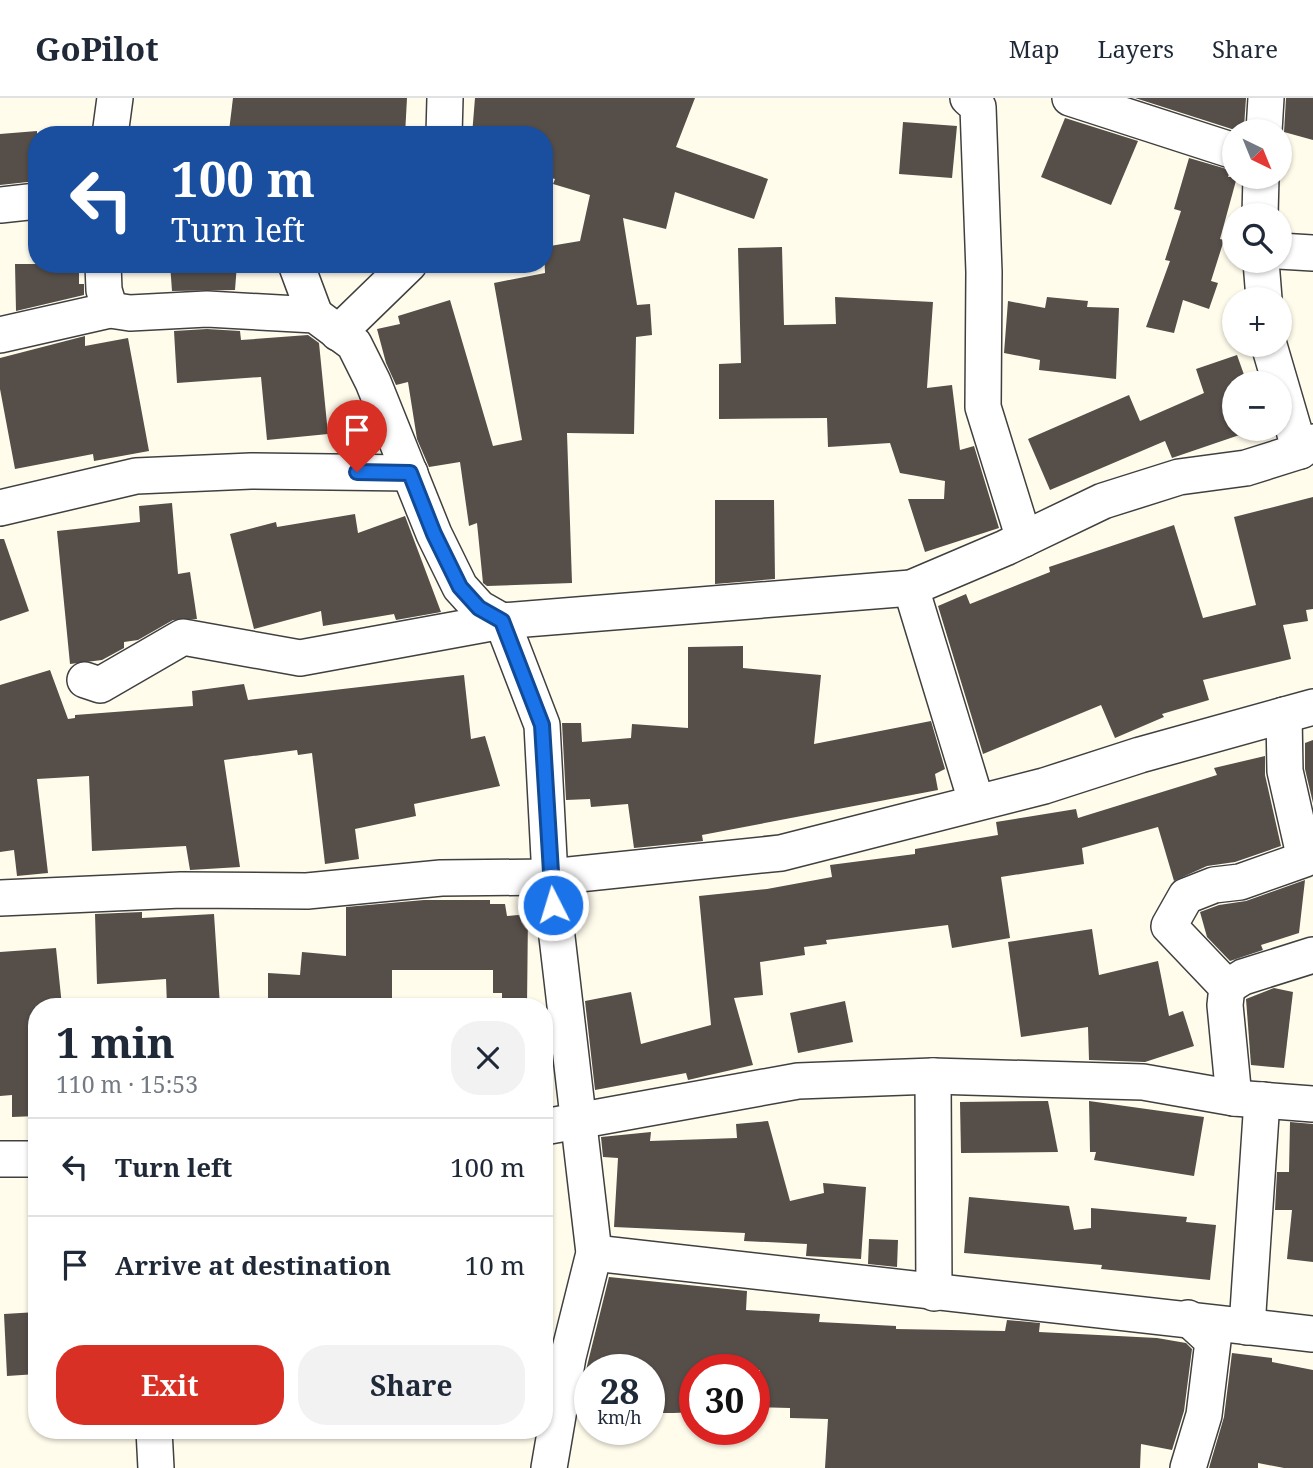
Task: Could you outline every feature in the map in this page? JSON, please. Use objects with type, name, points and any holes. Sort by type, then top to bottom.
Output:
[{"type":"street","points":[[111,126],[115,98]]},
{"type":"street","points":[[444,126],[445,98]]},
{"type":"street","points":[[968,98],[978,107],[984,272],[983,407],[1024,539]]},
{"type":"street","points":[[1070,98],[1222,147]]},
{"type":"street","points":[[1265,119],[1266,98]]},
{"type":"street","points":[[0,205],[28,202]]},
{"type":"street","points":[[1292,252],[1313,254]]},
{"type":"street","points":[[103,273],[104,290],[110,310]]},
{"type":"street","points":[[301,273],[327,324],[354,344],[373,382],[434,534],[460,587],[479,608],[502,621],[542,725],[560,1125],[594,1253],[568,1357],[549,1468]]},
{"type":"street","points":[[0,335],[110,310],[130,313],[207,309],[327,324],[397,273]]},
{"type":"street","points":[[85,680],[100,685],[184,637],[300,658],[502,621],[911,588],[1103,501],[1179,477],[1246,468],[1307,447],[1273,357]]},
{"type":"street","points":[[0,508],[136,476],[251,471],[410,473]]},
{"type":"street","points":[[911,588],[976,801]]},
{"type":"street","points":[[0,898],[181,890],[307,891],[441,878],[550,877],[781,853],[976,801],[1044,786],[1298,711],[1284,771],[1305,859],[1240,882],[1214,885],[1186,896],[1169,926],[1227,987]]},
{"type":"street","points":[[1248,1314],[1248,1099],[1225,1004],[1227,987],[1242,977],[1313,955]]},
{"type":"street","points":[[560,1125],[798,1081],[933,1076],[1143,1082],[1248,1099],[1313,1104]]},
{"type":"street","points":[[933,1076],[934,1293]]},
{"type":"street","points":[[0,1159],[28,1159]]},
{"type":"street","points":[[594,1253],[934,1293],[1188,1318],[1248,1314],[1313,1334]]},
{"type":"street","points":[[1188,1318],[1213,1340],[1204,1415],[1188,1468]]},
{"type":"street","points":[[154,1439],[156,1468]]},
{"type":"building","points":[[233,98],[407,98],[405,126],[230,126]]},
{"type":"building","points":[[475,98],[695,98],[676,147],[768,179],[754,219],[675,192],[666,229],[623,218],[637,305],[650,304],[652,335],[636,337],[634,434],[567,433],[572,583],[487,586],[483,583],[477,523],[469,526],[460,462],[429,467],[417,439],[408,382],[396,385],[386,363],[377,329],[400,324],[398,316],[450,300],[493,446],[522,440],[494,283],[553,273],[553,246],[580,241],[590,195],[553,184],[553,126],[473,126]]},
{"type":"building","points":[[1135,98],[1246,98],[1245,119],[1222,119],[1222,126]]},
{"type":"building","points":[[1286,98],[1313,98],[1313,140],[1292,134],[1292,119],[1285,119]]},
{"type":"building","points":[[1065,118],[1138,141],[1111,205],[1041,177]]},
{"type":"building","points":[[903,122],[957,126],[952,178],[899,174]]},
{"type":"building","points":[[28,132],[28,182],[0,185],[0,134]]},
{"type":"building","points":[[1189,158],[1222,168],[1222,189],[1234,189],[1230,203],[1222,203],[1222,246],[1211,281],[1218,283],[1209,309],[1183,300],[1174,333],[1146,327],[1170,261],[1165,260],[1181,211],[1174,209]]},
{"type":"building","points":[[782,247],[784,325],[836,324],[835,297],[933,302],[927,388],[952,385],[960,450],[974,446],[999,528],[925,552],[908,499],[944,499],[945,481],[900,473],[890,443],[828,447],[827,418],[719,419],[719,364],[741,363],[738,248]]},
{"type":"building","points":[[15,264],[28,264],[28,273],[79,273],[79,284],[84,284],[84,295],[16,311]]},
{"type":"building","points":[[171,273],[236,273],[235,290],[172,291]]},
{"type":"building","points":[[1047,297],[1088,301],[1087,307],[1119,308],[1116,379],[1039,370],[1040,360],[1004,353],[1008,301],[1045,308]]},
{"type":"building","points":[[174,331],[240,331],[241,340],[308,335],[319,343],[328,434],[267,440],[261,377],[177,383]]},
{"type":"building","points":[[85,336],[85,346],[128,338],[149,451],[94,461],[93,454],[15,469],[0,389],[0,358]]},
{"type":"building","points":[[1238,357],[1243,371],[1222,371],[1222,441],[1172,458],[1165,441],[1050,490],[1028,439],[1129,395],[1140,421],[1204,393],[1196,369]]},
{"type":"building","points":[[1313,497],[1313,609],[1306,610],[1308,621],[1283,625],[1291,659],[1203,680],[1209,700],[1162,714],[1164,717],[1115,738],[1101,705],[983,754],[938,606],[966,594],[970,604],[1050,572],[1049,567],[1174,525],[1203,618],[1256,605],[1234,517]]},
{"type":"building","points":[[715,500],[774,500],[775,579],[715,584]]},
{"type":"building","points":[[172,503],[178,574],[190,572],[197,619],[173,620],[138,640],[124,642],[124,648],[102,660],[70,664],[57,531],[140,522],[139,506]]},
{"type":"building","points":[[355,514],[358,533],[405,516],[441,612],[396,620],[394,614],[323,626],[321,611],[254,629],[230,534],[276,522],[277,527]]},
{"type":"building","points":[[0,539],[4,539],[29,611],[0,621]]},
{"type":"building","points":[[743,646],[743,668],[821,675],[814,744],[931,721],[945,769],[935,774],[938,790],[702,835],[703,841],[634,848],[628,804],[591,807],[590,799],[566,800],[562,723],[581,723],[582,742],[631,738],[632,724],[688,728],[688,647]]},
{"type":"building","points":[[50,670],[68,719],[75,718],[75,715],[193,706],[192,691],[244,684],[248,700],[464,675],[471,739],[485,736],[500,786],[414,804],[416,816],[355,829],[359,859],[325,864],[312,753],[298,755],[297,750],[224,760],[240,867],[190,870],[186,846],[92,851],[89,776],[37,779],[48,873],[17,876],[14,850],[0,852],[0,685]]},
{"type":"building","points":[[1313,740],[1313,803],[1305,769],[1305,743]]},
{"type":"building","points":[[1265,756],[1265,775],[1281,846],[1235,862],[1207,866],[1174,881],[1158,827],[1082,848],[1084,864],[1001,877],[1010,938],[952,948],[948,925],[826,940],[827,944],[804,947],[805,955],[760,962],[763,995],[734,998],[753,1065],[688,1080],[686,1073],[595,1090],[585,1001],[631,992],[641,1044],[711,1025],[699,896],[767,889],[832,877],[830,865],[915,854],[915,849],[998,835],[996,822],[1076,809],[1078,818],[1217,775],[1214,768]]},
{"type":"building","points":[[1305,880],[1299,933],[1261,945],[1263,950],[1230,961],[1207,937],[1200,912],[1219,905],[1246,901]]},
{"type":"building","points":[[424,900],[490,900],[490,904],[505,904],[507,916],[528,914],[527,998],[502,998],[502,993],[493,993],[493,970],[392,970],[392,998],[268,998],[268,973],[300,975],[302,952],[346,956],[346,907]]},
{"type":"building","points":[[142,912],[142,918],[214,914],[219,998],[167,998],[166,979],[97,984],[95,914]]},
{"type":"building","points":[[1092,929],[1099,975],[1158,961],[1169,1016],[1183,1011],[1194,1046],[1145,1062],[1089,1060],[1088,1027],[1021,1037],[1008,942]]},
{"type":"building","points":[[56,948],[61,998],[28,998],[28,1116],[12,1117],[12,1095],[0,1096],[0,952]]},
{"type":"building","points":[[1274,988],[1293,992],[1284,1068],[1251,1065],[1246,999]]},
{"type":"building","points":[[845,1001],[853,1042],[798,1053],[790,1013]]},
{"type":"building","points":[[1048,1101],[1058,1152],[961,1153],[960,1102]]},
{"type":"building","points":[[1089,1101],[1204,1117],[1194,1176],[1094,1160],[1096,1152],[1090,1152]]},
{"type":"building","points":[[768,1121],[790,1201],[824,1193],[823,1183],[866,1187],[861,1259],[806,1256],[807,1244],[744,1241],[745,1233],[614,1227],[618,1158],[603,1157],[601,1137],[651,1132],[650,1141],[737,1138],[736,1124]]},
{"type":"building","points":[[1290,1122],[1313,1124],[1313,1262],[1287,1259],[1292,1210],[1275,1210],[1277,1172],[1289,1172]]},
{"type":"building","points":[[969,1197],[1069,1206],[1074,1230],[1091,1228],[1091,1208],[1187,1217],[1186,1222],[1216,1225],[1210,1280],[1101,1269],[1102,1265],[964,1253]]},
{"type":"building","points":[[869,1239],[898,1240],[897,1267],[868,1264]]},
{"type":"building","points":[[609,1277],[747,1291],[746,1310],[820,1314],[819,1322],[896,1326],[896,1329],[1005,1331],[1007,1320],[1040,1323],[1039,1332],[1157,1338],[1186,1343],[1192,1349],[1184,1411],[1172,1450],[1141,1444],[1140,1468],[825,1468],[828,1419],[790,1418],[790,1408],[770,1407],[770,1354],[679,1354],[679,1413],[665,1413],[665,1354],[590,1354]]},
{"type":"building","points":[[28,1313],[28,1375],[7,1376],[4,1314]]},
{"type":"building","points":[[1232,1353],[1272,1358],[1272,1362],[1313,1370],[1313,1468],[1284,1468],[1258,1463],[1258,1468],[1209,1468],[1224,1417]]},
{"type":"route","points":[[357,472],[410,473],[434,534],[460,587],[479,608],[502,621],[542,725],[553,905]]}]
